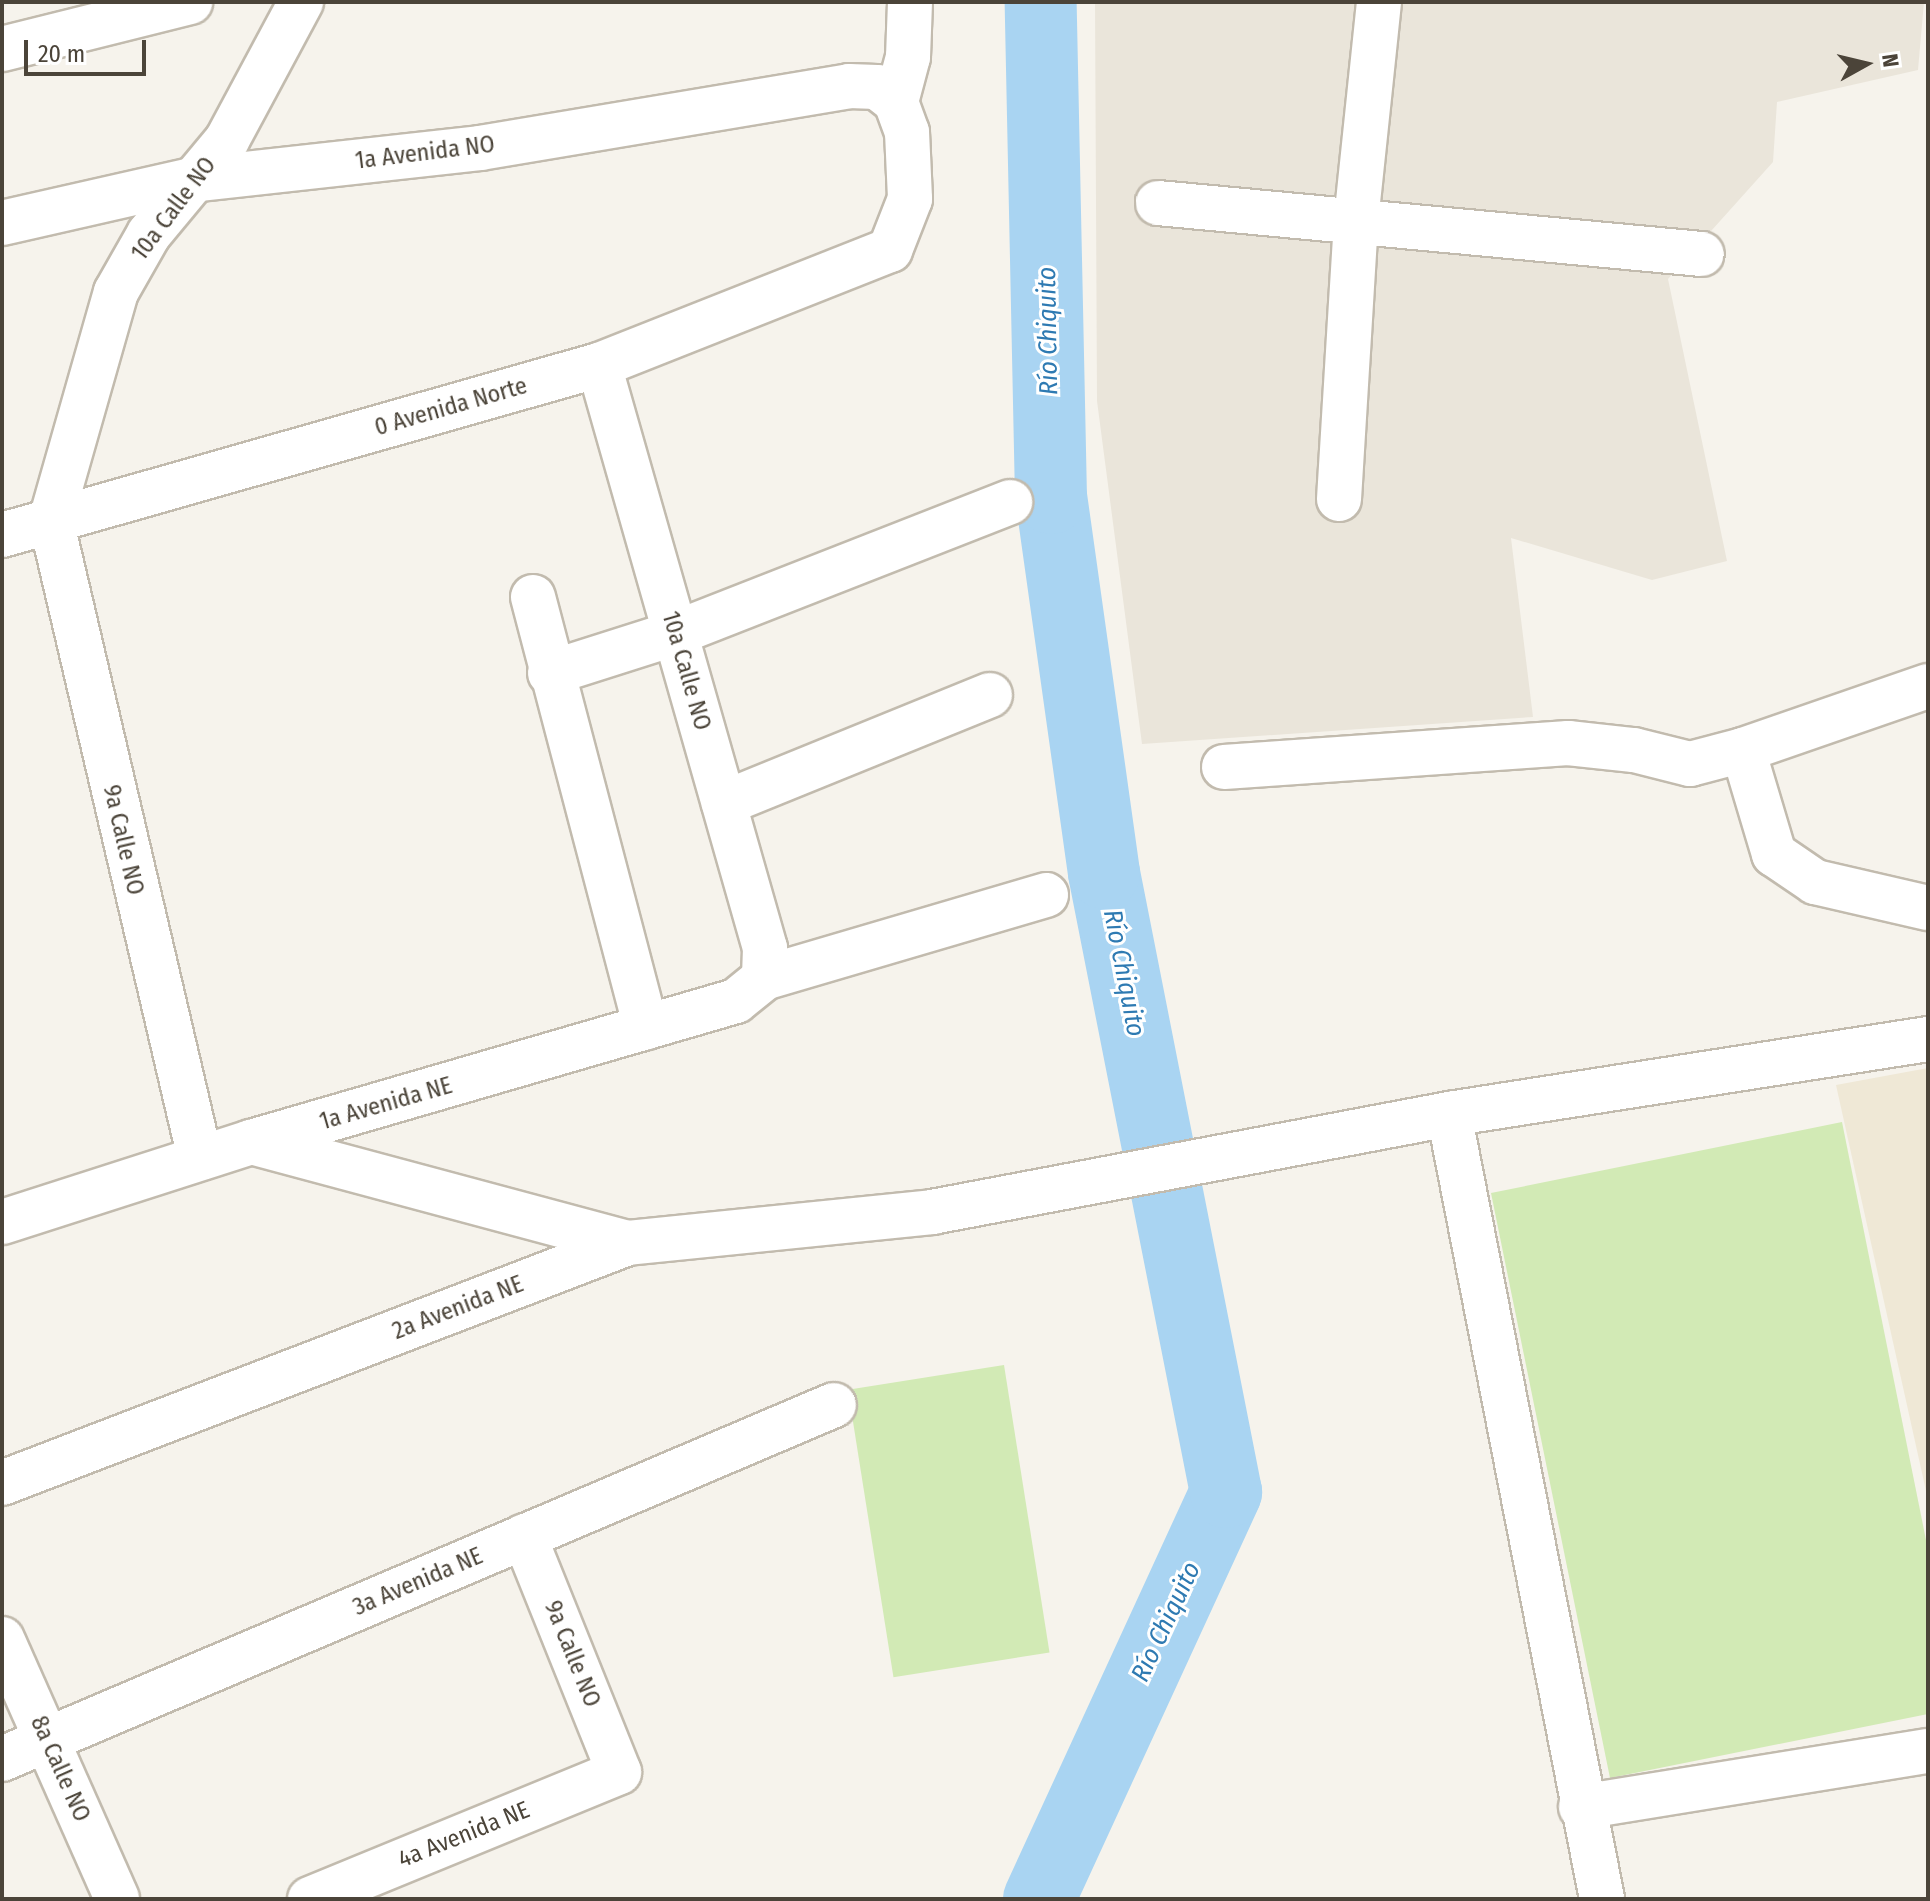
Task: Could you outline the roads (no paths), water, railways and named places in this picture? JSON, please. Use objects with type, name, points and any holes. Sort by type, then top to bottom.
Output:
[{"type":"street","points":[[2,49],[190,2]]},
{"type":"street","name":"10a Calle NO","points":[[51,520],[116,292],[149,234],[227,140],[301,2]]},
{"type":"street","points":[[896,102],[908,57],[910,2]]},
{"type":"street","points":[[1339,499],[1356,221],[1379,2]]},
{"type":"street","name":"1a Avenida NO","points":[[2,223],[191,180],[480,148],[849,86],[877,87],[896,102]]},
{"type":"street","name":"0 Avenida Norte","points":[[2,535],[599,365],[890,250],[910,199],[907,132],[896,102]]},
{"type":"street","points":[[1158,203],[1702,254]]},
{"type":"street","name":"10a Calle NO","points":[[599,365],[765,948],[764,978]]},
{"type":"street","points":[[550,673],[676,633],[1010,502]]},
{"type":"street","name":"9a Calle NO","points":[[51,520],[200,1158]]},
{"type":"street","points":[[533,597],[550,673],[646,1027]]},
{"type":"street","points":[[1224,767],[1568,743],[1634,750],[1690,764],[1743,750],[1928,686]]},
{"type":"street","points":[[724,803],[990,695]]},
{"type":"street","points":[[1743,750],[1774,854],[1815,882],[1928,908]]},
{"type":"street","points":[[764,978],[1046,895]]},
{"type":"street","name":"1a Avenida NE","points":[[2,1222],[251,1142],[736,1001],[764,978]]},
{"type":"street","name":"2a Avenida NE","points":[[2,1483],[628,1243],[932,1212],[1449,1114],[1928,1039]]},
{"type":"street","points":[[1449,1114],[1581,1807],[1602,1899]]},
{"type":"street","points":[[251,1142],[628,1243]]},
{"type":"street","name":"3a Avenida NE","points":[[2,1759],[834,1405]]},
{"type":"street","name":"9a Calle NO","points":[[524,1536],[619,1772]]},
{"type":"street","name":"8a Calle NO","points":[[2,1639],[117,1899]]},
{"type":"street","points":[[1581,1807],[1928,1751]]},
{"type":"street","name":"4a Avenida NE","points":[[310,1899],[619,1772]]},
{"type":"waterway","name":"Río Chiquito","points":[[1039,1899],[1226,1492],[1104,873],[1051,498],[1041,2]]}]
